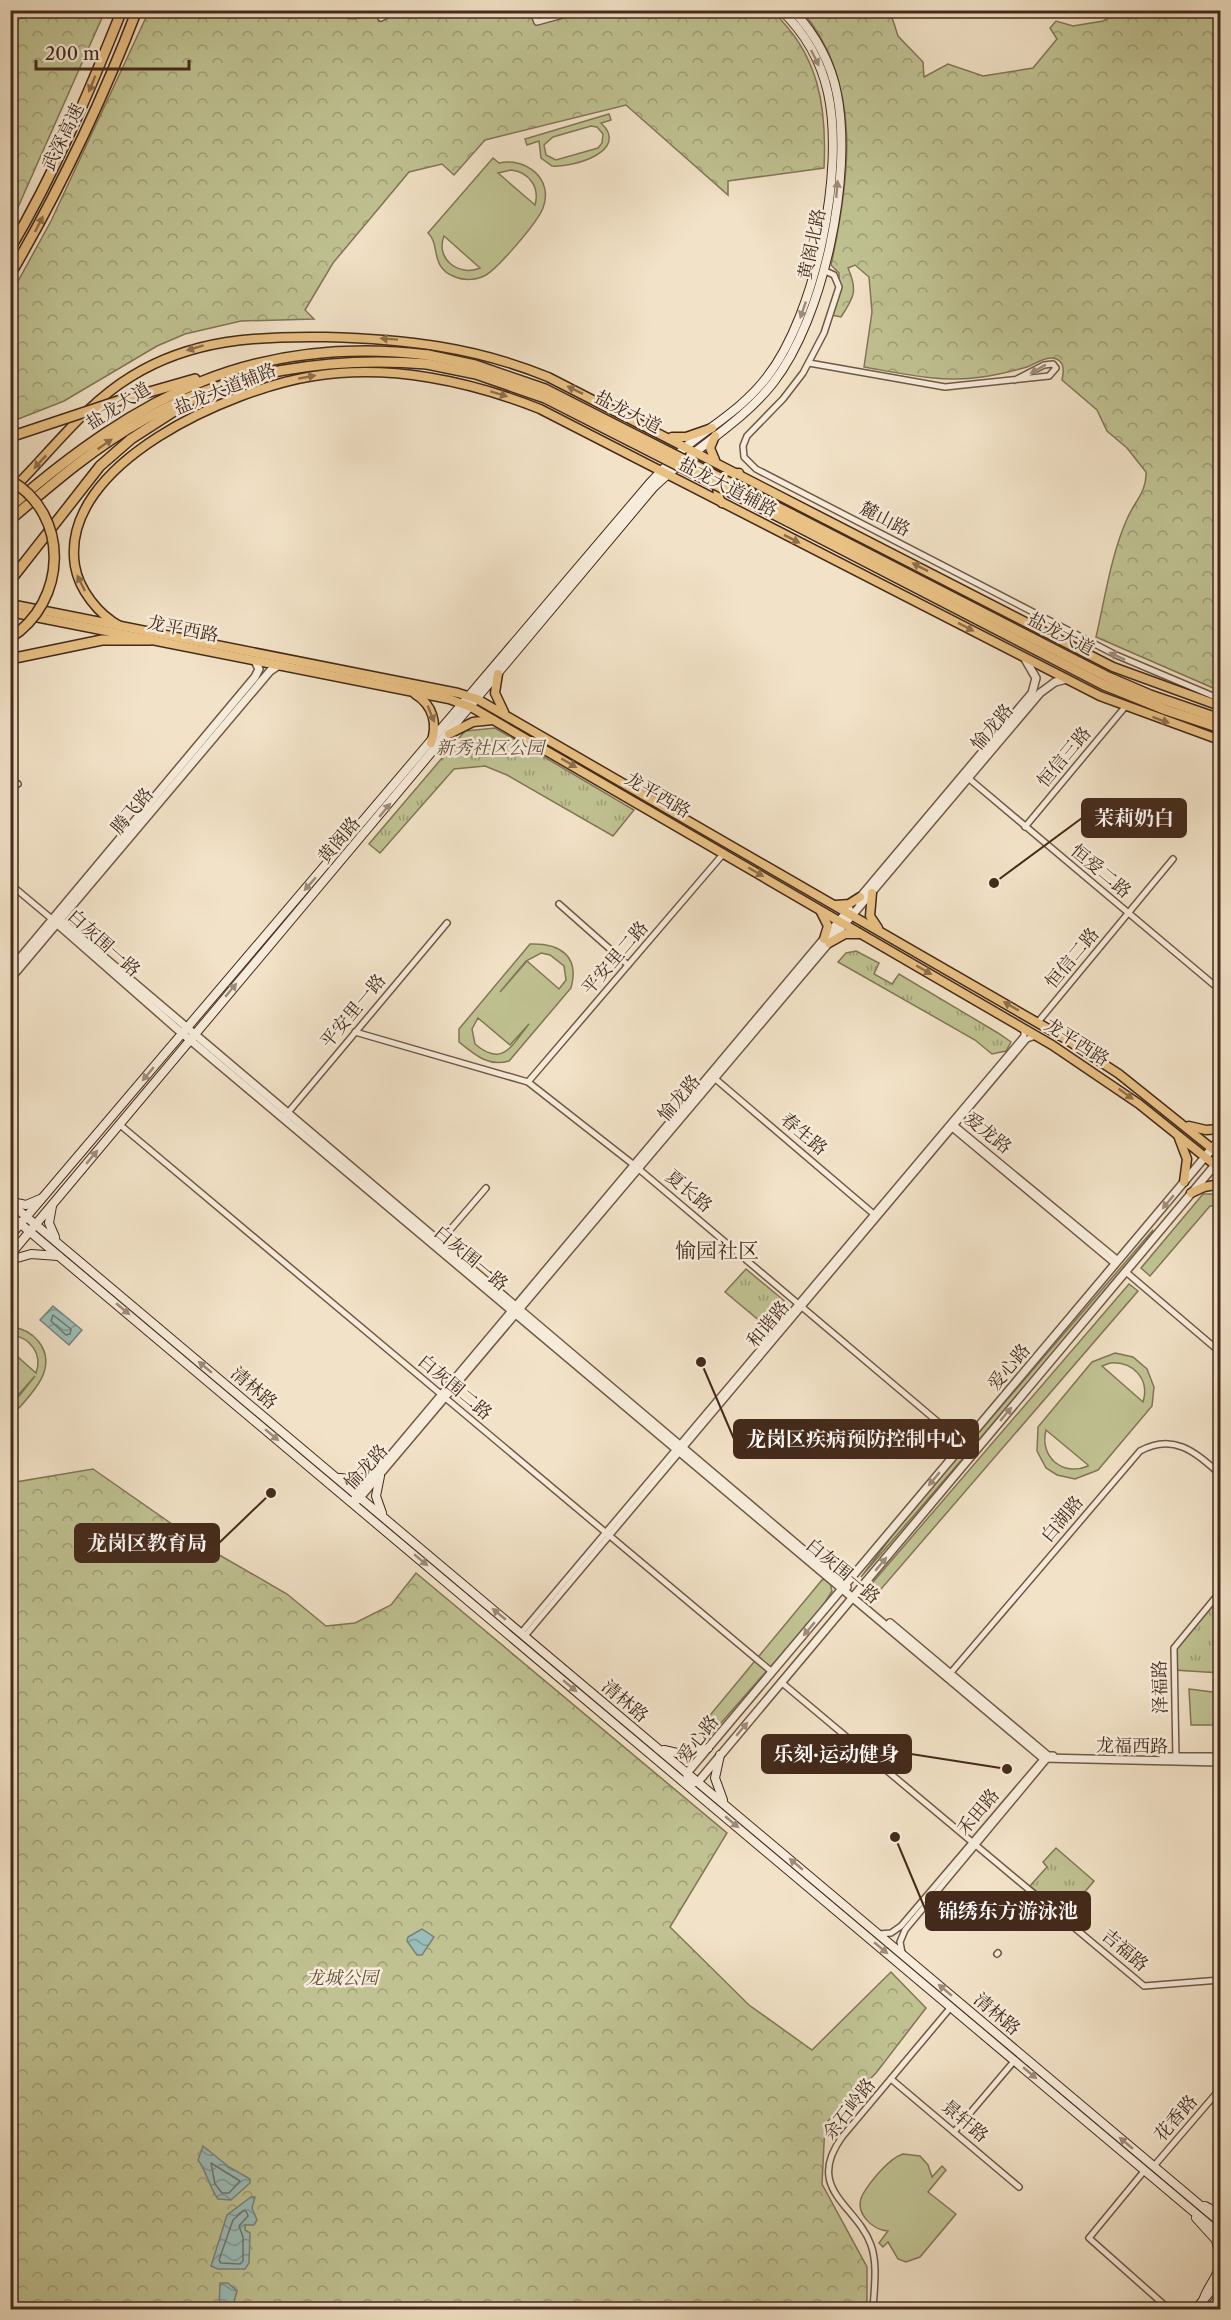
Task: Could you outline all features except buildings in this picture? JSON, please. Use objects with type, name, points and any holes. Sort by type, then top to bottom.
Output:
[{"type":"highway","name":"武深高速","points":[[10,249],[30,215],[87,96],[122,10]]},
{"type":"highway","name":"武深高速","points":[[10,275],[80,141],[115,67],[137,10]]},
{"type":"highway","name":"盐龙大道","points":[[10,507],[66,460],[155,401],[224,372],[279,358],[340,351],[373,350],[428,360],[545,398],[1122,684],[1221,719]]},
{"type":"highway","name":"盐龙大道","points":[[10,520],[65,473],[116,436],[160,410],[208,391],[256,376],[312,366],[428,360]]},
{"type":"highway","points":[[10,437],[118,401],[224,372]]},
{"type":"highway","points":[[10,581],[80,489],[111,455],[141,432],[208,391]]},
{"type":"highway","points":[[10,480],[29,494],[42,510],[51,530],[56,564],[52,584],[43,605],[29,623],[10,638]]},
{"type":"highway","name":"盐龙大道","points":[[789,518],[1104,685],[1166,710],[1221,728]]},
{"type":"highway","points":[[10,659],[102,640],[150,640]]},
{"type":"main road","name":"黄阁北路","points":[[714,432],[751,396],[767,377],[787,346],[806,300],[826,217],[832,144],[828,95],[810,46],[781,10]]},
{"type":"main road","name":"黄阁北路","points":[[691,448],[748,411],[781,372],[806,327],[823,270],[838,181],[839,104],[834,82],[822,51],[793,10]]},
{"type":"main road","name":"盐龙大道辅路","points":[[10,492],[84,414],[120,384],[176,354],[223,342],[281,337],[386,338],[454,347],[527,368],[715,460],[1113,667],[1221,706]]},
{"type":"main road","name":"盐龙大道辅路","points":[[120,626],[93,603],[82,586],[76,570],[76,540],[93,497],[110,473],[143,446],[200,415],[281,382],[332,374],[375,372],[419,376],[469,386],[519,400],[614,446],[1067,679],[1125,707],[1221,740]]},
{"type":"main road","points":[[614,446],[625,446],[633,439],[636,428],[632,418]]},
{"type":"main road","points":[[669,437],[686,437],[714,432],[710,448],[715,460]]},
{"type":"main road","name":"黄阁路","points":[[10,1255],[449,734],[471,702],[664,473],[691,448]]},
{"type":"main road","name":"黄阁路","points":[[10,1236],[431,743],[498,674],[664,473]]},
{"type":"main road","points":[[722,502],[717,493],[718,483],[725,476],[740,473]]},
{"type":"main road","name":"龙平西路","points":[[10,604],[471,702],[506,715],[1038,1022],[1119,1074],[1212,1149],[1219,1162]]},
{"type":"main road","name":"龙平西路","points":[[10,612],[471,702],[547,750],[1036,1036],[1109,1082],[1176,1132],[1205,1157],[1219,1162]]},
{"type":"main road","points":[[498,674],[495,693],[506,715]]},
{"type":"main road","points":[[412,692],[424,701],[433,714],[435,727],[431,743]]},
{"type":"main road","points":[[449,734],[473,722],[497,720]]},
{"type":"main road","points":[[547,750],[552,741]]},
{"type":"main road","points":[[701,840],[706,831]]},
{"type":"main road","points":[[872,893],[870,916],[883,933]]},
{"type":"main road","points":[[835,905],[849,904],[860,897]]},
{"type":"main road","points":[[816,907],[827,921],[827,941],[845,934],[865,936]]},
{"type":"main road","points":[[1180,1122],[1198,1129],[1221,1129]]},
{"type":"main road","points":[[1176,1132],[1187,1159],[1184,1182]]},
{"type":"main road","name":"爱心路","points":[[1205,1157],[1221,1139]]},
{"type":"main road","points":[[1191,1193],[1204,1187],[1221,1184]]},
{"type":"main road","points":[[10,1202],[26,1205],[46,1195]]},
{"type":"main road","name":"清林路","points":[[10,1202],[27,1217],[33,1227],[62,1258],[951,2007],[1170,2191],[1221,2222]]},
{"type":"main road","points":[[54,1202],[49,1223],[60,1244]]},
{"type":"main road","name":"清林路","points":[[10,1215],[21,1224],[33,1227],[60,1244],[1187,2194],[1221,2234]]},
{"type":"main road","points":[[10,1260],[38,1254],[62,1258]]},
{"type":"main road","points":[[96,1286],[102,1280]]},
{"type":"main road","points":[[334,1475],[351,1481],[378,1474],[376,1496],[380,1511],[386,1520]]},
{"type":"main road","points":[[656,1746],[667,1752],[686,1755],[708,1748]]},
{"type":"main road","points":[[720,1755],[716,1769],[716,1787],[727,1806]]},
{"type":"main road","points":[[1170,2191],[1192,2204],[1187,2194]]},
{"type":"main road","points":[[1203,2301],[1207,2287],[1220,2269],[1221,2260],[1216,2240],[1197,2220],[1197,2208],[1221,2214]]},
{"type":"main road","points":[[1196,2310],[1221,2280]]},
{"type":"main road","points":[[1210,2308],[1221,2296]]},
{"type":"main road","points":[[1210,2308],[1221,2303]]},
{"type":"street","points":[[381,18],[396,10]]},
{"type":"street","points":[[532,10],[537,22],[581,10]]},
{"type":"street","name":"麓山路","points":[[823,270],[836,277],[839,290],[809,363],[783,399],[750,432],[742,446],[744,456],[751,466],[1116,655],[1221,699]]},
{"type":"street","points":[[809,363],[937,387],[962,387],[1049,376],[1055,372],[1056,366],[1046,364],[1015,380]]},
{"type":"street","points":[[807,508],[813,498]]},
{"type":"street","name":"愉龙路","points":[[354,1503],[842,923],[872,893],[965,777],[1034,689],[1034,672],[1023,656]]},
{"type":"street","name":"腾飞路","points":[[10,979],[255,677],[259,669],[255,661]]},
{"type":"street","name":"腾飞路","points":[[10,970],[56,921],[270,671],[279,665]]},
{"type":"street","name":"愉龙路","points":[[850,914],[860,897],[1044,688],[1054,682],[1067,679]]},
{"type":"street","name":"恒信三路","points":[[1025,827],[1125,707]]},
{"type":"street","name":"恒爱二路","points":[[965,777],[1221,990]]},
{"type":"street","points":[[10,787],[18,784]]},
{"type":"street","name":"平安里二路","points":[[528,1082],[724,853]]},
{"type":"street","name":"恒信二路","points":[[1038,1022],[1173,860]]},
{"type":"street","points":[[10,884],[56,921]]},
{"type":"street","points":[[559,904],[628,965]]},
{"type":"street","name":"白灰围一路","points":[[56,921],[1047,1758]]},
{"type":"street","name":"平安里一路","points":[[285,1116],[447,923]]},
{"type":"street","name":"和谐路","points":[[952,1126],[1024,1036],[1024,1029]]},
{"type":"street","name":"夏长路","points":[[355,1032],[528,1082],[637,1167],[964,1444]]},
{"type":"street","name":"和谐路","points":[[523,1635],[952,1126],[1027,1039],[1036,1036]]},
{"type":"street","name":"春生路","points":[[713,1077],[876,1215]]},
{"type":"street","name":"白灰围二路","points":[[119,1124],[772,1672]]},
{"type":"street","name":"爱龙路","points":[[952,1126],[1117,1262]]},
{"type":"street","name":"爱心路","points":[[1205,1157],[687,1773],[687,1784],[698,1782],[1219,1162]]},
{"type":"street","points":[[437,1245],[486,1188]]},
{"type":"street","points":[[1126,1272],[1221,1352]]},
{"type":"street","points":[[290,1450],[296,1443]]},
{"type":"street","name":"白湖路","points":[[949,1676],[1140,1451],[1157,1443],[1175,1443],[1192,1450],[1221,1474]]},
{"type":"street","name":"泽福路","points":[[1176,1759],[1173,1648],[1221,1592]]},
{"type":"street","points":[[781,1682],[975,1843]]},
{"type":"street","name":"龙福西路","points":[[1047,1758],[1221,1757]]},
{"type":"street","name":"禾田路","points":[[902,1954],[900,1942],[905,1930],[1047,1758]]},
{"type":"street","name":"龙福西路","points":[[1176,1759],[1221,1762]]},
{"type":"street","name":"禾田路","points":[[878,1934],[891,1934],[901,1926],[975,1843]]},
{"type":"street","name":"吉福路","points":[[975,1843],[1144,1986],[1221,1980]]},
{"type":"street","name":"余石岭路","points":[[873,2310],[875,2262],[873,2250],[862,2228],[836,2196],[830,2178],[830,2166],[839,2142],[951,2007]]},
{"type":"street","points":[[954,2132],[1015,2060]]},
{"type":"street","name":"景轩路","points":[[891,2079],[1019,2187]]},
{"type":"street","name":"花香路","points":[[1154,2166],[1221,2089]]},
{"type":"street","points":[[1145,2170],[1089,2238],[1170,2310]]},
{"type":"green space","points":[[330,10],[350,19],[384,10],[772,11],[800,45],[817,83],[824,124],[824,168],[728,181],[728,195],[626,105],[485,140],[454,175],[442,164],[409,172],[333,263],[305,310],[314,319],[241,321],[185,334],[157,346],[64,401],[11,422],[11,294],[51,221],[149,11]]},
{"type":"green space","points":[[10,11],[105,11],[11,223]]},
{"type":"green space","points":[[802,11],[890,11],[898,36],[923,62],[924,77],[948,64],[983,76],[1033,68],[1057,39],[1050,28],[1056,21],[1073,26],[1103,21],[1122,11],[1220,11],[1220,691],[1096,637],[1121,533],[1142,491],[1146,472],[1127,448],[1107,431],[1097,410],[1062,380],[1063,370],[1060,361],[1053,358],[1046,359],[1027,367],[967,379],[923,377],[864,367],[872,312],[869,277],[855,265],[848,268],[854,288],[852,299],[841,317],[831,315],[839,292],[839,273],[831,265],[843,199],[846,166],[843,100],[835,69],[822,39]]},
{"type":"green space","points":[[609,114],[611,120],[601,123],[608,133],[609,142],[604,149],[595,156],[572,164],[552,166],[541,158],[539,141],[527,145],[525,139]],"holes":[[[591,126],[597,127],[603,134],[602,143],[598,148],[556,160],[546,155],[544,145],[553,137]]]},
{"type":"green space","points":[[493,158],[499,163],[519,163],[528,167],[541,179],[545,188],[543,208],[526,234],[492,270],[482,277],[463,279],[447,273],[438,262],[432,238],[428,233]],"holes":[[[511,170],[523,174],[532,181],[536,192],[535,205],[498,173]],[[444,236],[480,268],[464,270],[451,264],[443,252]]]},
{"type":"green space","name":"新秀社区公园","points":[[495,728],[634,810],[613,836],[507,775],[485,766],[454,769],[380,853],[369,844],[465,731]]},
{"type":"green space","points":[[530,944],[541,944],[559,949],[570,960],[573,967],[571,988],[509,1061],[495,1062],[482,1059],[459,1042],[459,1029]],"holes":[[[541,953],[550,955],[564,966],[566,980],[559,989],[527,961],[500,992],[526,961]],[[478,1018],[510,1045],[529,1024],[512,1046],[500,1054],[493,1054],[475,1044],[472,1029]]]},
{"type":"green space","points":[[856,951],[879,963],[874,974],[892,984],[899,974],[998,1033],[1011,1042],[1006,1051],[992,1054],[975,1040],[838,962],[846,953]]},
{"type":"green space","points":[[1203,1194],[1220,1194],[1220,1206],[1210,1206],[1150,1276],[1141,1268]]},
{"type":"green space","points":[[1153,1230],[1135,1258],[861,1577],[907,1516]]},
{"type":"green space","points":[[746,1269],[787,1303],[767,1327],[725,1292]]},
{"type":"green space","points":[[1129,1284],[1138,1291],[875,1596],[867,1589]]},
{"type":"green space","points":[[11,1327],[19,1328],[39,1342],[45,1352],[46,1363],[44,1373],[33,1392],[11,1417],[11,1406],[35,1376],[11,1403],[11,1351],[36,1373],[38,1359],[29,1343],[18,1336],[11,1335]]},
{"type":"green space","points":[[1115,1353],[1133,1357],[1147,1369],[1154,1387],[1152,1406],[1098,1470],[1075,1479],[1057,1475],[1046,1468],[1037,1451],[1038,1427],[1092,1362]],"holes":[[[1110,1363],[1126,1365],[1138,1373],[1144,1386],[1143,1402],[1102,1366]],[[1046,1430],[1088,1465],[1088,1466],[1070,1469],[1055,1462],[1046,1449]]]},
{"type":"green space","name":"龙城公园","points":[[93,1469],[202,1545],[287,1594],[326,1626],[355,1623],[391,1605],[416,1573],[727,1833],[670,1927],[749,2005],[812,2050],[891,1972],[926,2008],[876,2073],[825,2124],[822,2184],[867,2267],[867,2309],[11,2309],[10,1483]]},
{"type":"green space","points":[[829,1578],[832,1591],[821,1609],[707,1739],[701,1726],[822,1580]]},
{"type":"green space","points":[[1220,1598],[1220,1673],[1174,1670],[1174,1648]]},
{"type":"green space","points":[[1189,1689],[1220,1693],[1220,1725],[1191,1725]]},
{"type":"green space","points":[[1056,1848],[1094,1881],[1065,1915],[1030,1886],[1047,1867],[1043,1862]]},
{"type":"green space","points":[[903,2154],[920,2156],[928,2165],[932,2177],[942,2166],[946,2170],[928,2192],[956,2214],[920,2257],[906,2262],[898,2259],[888,2242],[883,2247],[879,2243],[888,2231],[870,2224],[860,2207],[863,2194],[875,2177],[892,2160]]},
{"type":"water","points":[[53,1306],[82,1330],[69,1345],[40,1320]]},
{"type":"water","points":[[422,1929],[434,1937],[422,1955],[417,1955],[407,1941],[408,1937]]},
{"type":"water","points":[[203,2146],[229,2167],[250,2179],[250,2183],[231,2200],[218,2199],[212,2190],[198,2160]]},
{"type":"water","points":[[251,2197],[255,2197],[252,2208],[257,2220],[254,2225],[245,2225],[245,2230],[250,2233],[249,2263],[245,2269],[218,2269],[211,2266],[227,2215]]},
{"type":"water","points":[[220,2283],[228,2283],[237,2291],[234,2302],[237,2309],[219,2309]]},
{"type":"place","name":"茉莉奶白","points":[[994,883]]},
{"type":"place","name":"龙岗区疾病预防控制中心","points":[[701,1362]]},
{"type":"place","name":"龙岗区教育局","points":[[271,1493]]},
{"type":"place","name":"乐刻·运动健身","points":[[1007,1769]]},
{"type":"place","name":"锦绣东方游泳池","points":[[895,1837]]},
{"type":"district","name":"愉园社区","points":[[717,1250]]}]
